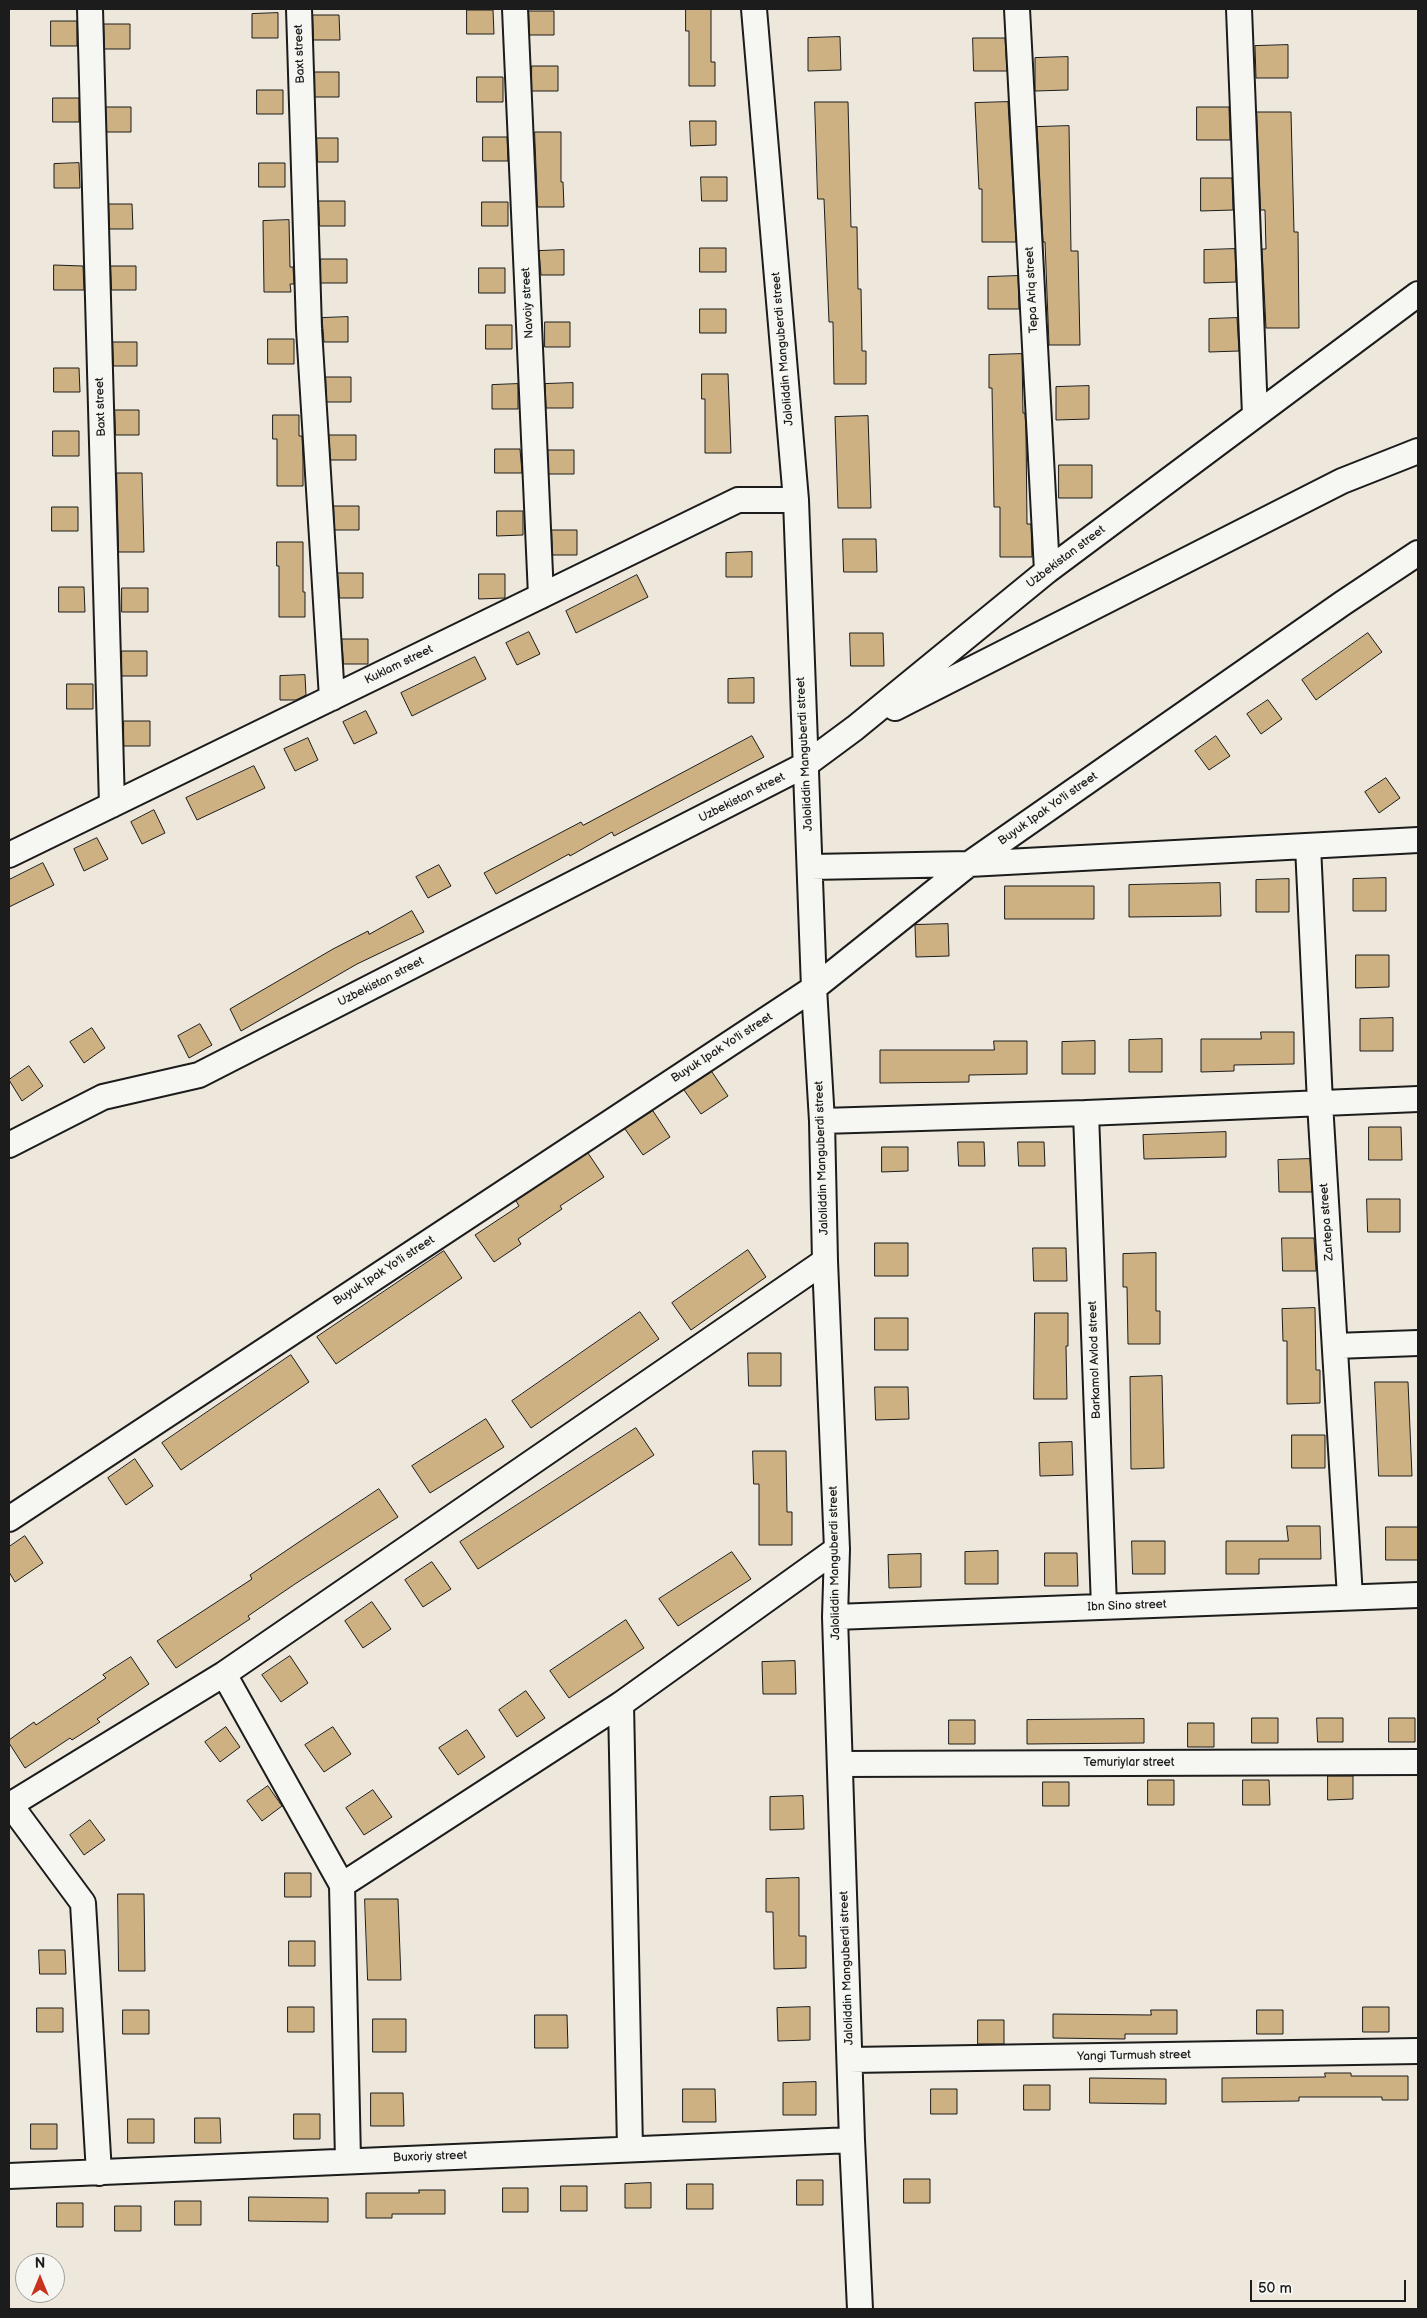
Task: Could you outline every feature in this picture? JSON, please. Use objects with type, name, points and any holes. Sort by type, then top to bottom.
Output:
[{"type":"street","name":"Baxt street","points":[[90,9],[112,805]]},
{"type":"street","name":"Baxt street","points":[[298,9],[309,329],[332,698]]},
{"type":"street","name":"Navoiy street","points":[[515,9],[541,596]]},
{"type":"street","name":"Jaloliddin Manguberdi street","points":[[754,9],[796,500],[814,988],[822,1121],[824,1261],[836,1550],[835,1617],[852,2140],[860,2309]]},
{"type":"street","name":"Tepa Ariq street","points":[[1017,9],[1047,571]]},
{"type":"street","points":[[1239,9],[1255,415]]},
{"type":"street","name":"Uzbekistan street","points":[[9,1145],[102,1098],[199,1075],[805,766],[855,728],[1047,571],[1418,294]]},
{"type":"street","points":[[855,728],[1342,481],[1418,451]]},
{"type":"street","name":"Kuklam street","points":[[9,855],[738,500],[796,500]]},
{"type":"street","name":"Buyuk Ipak Yo'li street","points":[[9,1519],[814,988],[969,864],[1334,609],[1418,553]]},
{"type":"street","points":[[811,867],[969,864],[1418,840]]},
{"type":"street","name":"Zartepa street","points":[[1308,846],[1320,1103],[1350,1597]]},
{"type":"street","points":[[822,1121],[1086,1113],[1418,1099]]},
{"type":"street","name":"Barkamol Avlod street","points":[[1086,1113],[1104,1607]]},
{"type":"street","points":[[99,2173],[83,1903],[10,1804],[224,1674],[824,1261]]},
{"type":"street","points":[[1334,1346],[1418,1343]]},
{"type":"street","points":[[342,1885],[621,1704],[836,1550]]},
{"type":"street","name":"Ibn Sino street","points":[[835,1617],[1418,1595]]},
{"type":"street","points":[[224,1674],[342,1885],[348,2160]]},
{"type":"street","points":[[621,1704],[630,2149]]},
{"type":"street","name":"Temuriylar street","points":[[840,1764],[1418,1762]]},
{"type":"street","name":"Yangi Turmush street","points":[[850,2060],[1418,2051]]},
{"type":"street","name":"Buxoriy street","points":[[9,2176],[348,2160],[852,2140]]},
{"type":"building","points":[[686,9],[711,9],[711,62],[715,62],[715,86],[689,86],[689,31],[686,31]]},
{"type":"building","points":[[467,10],[493,10],[494,34],[467,34]]},
{"type":"building","points":[[529,11],[554,11],[554,35],[530,35]]},
{"type":"building","points":[[278,13],[278,38],[252,38],[252,14]]},
{"type":"building","points":[[313,15],[339,15],[340,40],[314,40]]},
{"type":"building","points":[[51,21],[77,21],[77,46],[51,46]]},
{"type":"building","points":[[104,24],[130,24],[130,49],[105,49]]},
{"type":"building","points":[[840,37],[841,70],[808,71],[808,38]]},
{"type":"building","points":[[973,38],[1005,38],[1007,71],[974,71]]},
{"type":"building","points":[[1288,45],[1288,78],[1256,78],[1255,46]]},
{"type":"building","points":[[1068,57],[1068,90],[1035,91],[1035,58]]},
{"type":"building","points":[[532,66],[558,66],[558,91],[532,91]]},
{"type":"building","points":[[315,72],[339,72],[339,97],[315,97]]},
{"type":"building","points":[[477,77],[503,77],[503,102],[477,102]]},
{"type":"building","points":[[257,90],[283,90],[283,114],[257,114]]},
{"type":"building","points":[[53,98],[79,98],[79,122],[53,122]]},
{"type":"building","points":[[815,102],[848,102],[851,227],[857,227],[858,289],[861,289],[862,351],[866,351],[866,384],[834,384],[833,322],[829,322],[824,199],[818,199]]},
{"type":"building","points":[[1008,102],[1016,242],[982,242],[982,189],[979,189],[975,103]]},
{"type":"building","points":[[106,107],[131,107],[131,132],[107,132]]},
{"type":"building","points":[[1197,107],[1229,107],[1230,140],[1197,140]]},
{"type":"building","points":[[1257,112],[1291,112],[1294,232],[1298,232],[1299,328],[1266,328],[1262,249],[1266,249],[1265,210],[1261,210]]},
{"type":"building","points":[[690,121],[716,121],[716,145],[691,146]]},
{"type":"building","points":[[1069,126],[1071,251],[1078,251],[1080,345],[1049,345],[1045,242],[1043,242],[1037,127]]},
{"type":"building","points":[[535,132],[561,132],[561,182],[563,182],[564,207],[538,207]]},
{"type":"building","points":[[483,137],[507,137],[508,161],[483,161]]},
{"type":"building","points":[[317,138],[338,138],[338,162],[318,162]]},
{"type":"building","points":[[79,163],[80,188],[54,188],[54,164]]},
{"type":"building","points":[[259,163],[285,163],[285,187],[259,187]]},
{"type":"building","points":[[701,177],[727,177],[727,201],[702,201]]},
{"type":"building","points":[[1201,178],[1232,178],[1233,210],[1201,211]]},
{"type":"building","points":[[319,201],[345,201],[345,226],[320,226]]},
{"type":"building","points":[[482,202],[508,202],[508,226],[482,226]]},
{"type":"building","points":[[109,204],[132,204],[133,229],[110,229]]},
{"type":"building","points":[[289,220],[290,267],[293,267],[294,284],[290,284],[291,292],[264,292],[263,221]]},
{"type":"building","points":[[700,248],[726,248],[726,272],[700,272]]},
{"type":"building","points":[[1235,249],[1236,282],[1204,283],[1204,250]]},
{"type":"building","points":[[564,250],[564,275],[541,275],[539,251]]},
{"type":"building","points":[[321,259],[347,259],[347,283],[321,283]]},
{"type":"building","points":[[54,265],[83,266],[84,290],[54,290]]},
{"type":"building","points":[[111,266],[136,266],[136,290],[112,290]]},
{"type":"building","points":[[479,268],[505,268],[505,293],[479,293]]},
{"type":"building","points":[[1018,276],[1019,309],[988,309],[988,277]]},
{"type":"building","points":[[700,309],[726,309],[726,333],[700,333]]},
{"type":"building","points":[[348,317],[348,342],[324,342],[322,318]]},
{"type":"building","points":[[1237,318],[1239,351],[1209,352],[1209,319]]},
{"type":"building","points":[[545,322],[570,322],[570,347],[545,347]]},
{"type":"building","points":[[486,325],[512,325],[512,349],[486,349]]},
{"type":"building","points":[[268,339],[294,339],[294,364],[268,364]]},
{"type":"building","points":[[113,342],[137,342],[137,366],[114,366]]},
{"type":"building","points":[[1022,354],[1023,413],[1025,413],[1026,431],[1027,524],[1031,524],[1032,557],[1000,557],[1000,507],[994,507],[992,388],[989,388],[989,355]]},
{"type":"building","points":[[54,368],[79,368],[80,392],[54,392]]},
{"type":"building","points":[[702,374],[728,374],[731,453],[705,453],[705,399],[702,399]]},
{"type":"building","points":[[326,377],[351,377],[351,402],[327,402]]},
{"type":"building","points":[[573,383],[573,408],[546,408],[545,384]]},
{"type":"building","points":[[518,384],[518,409],[492,409],[492,385]]},
{"type":"building","points":[[1089,386],[1089,419],[1056,420],[1056,387]]},
{"type":"building","points":[[115,410],[139,410],[139,435],[116,435]]},
{"type":"building","points":[[273,415],[299,415],[299,436],[302,436],[303,486],[277,486],[277,439],[273,439]]},
{"type":"building","points":[[868,416],[871,508],[838,508],[835,417]]},
{"type":"building","points":[[53,431],[79,431],[79,456],[53,456]]},
{"type":"building","points":[[329,435],[356,435],[356,460],[331,460]]},
{"type":"building","points":[[495,449],[520,449],[522,473],[495,473]]},
{"type":"building","points":[[548,450],[574,450],[574,474],[549,474]]},
{"type":"building","points":[[1059,465],[1092,465],[1092,498],[1059,498]]},
{"type":"building","points":[[117,473],[142,473],[144,552],[119,552]]},
{"type":"building","points":[[334,506],[359,506],[359,530],[335,530]]},
{"type":"building","points":[[52,507],[78,507],[78,531],[52,531]]},
{"type":"building","points":[[497,511],[523,511],[523,535],[497,536]]},
{"type":"building","points":[[552,530],[577,530],[577,555],[553,555]]},
{"type":"building","points":[[843,539],[876,539],[877,572],[844,572]]},
{"type":"building","points":[[277,542],[303,542],[305,617],[279,617]]},
{"type":"building","points":[[752,552],[752,577],[726,577],[726,553]]},
{"type":"building","points":[[338,573],[363,573],[363,598],[340,598]]},
{"type":"building","points":[[479,574],[505,574],[505,598],[479,599]]},
{"type":"building","points":[[637,575],[648,597],[576,633],[566,611]]},
{"type":"building","points":[[59,587],[84,587],[85,612],[59,612]]},
{"type":"building","points":[[122,588],[148,588],[148,612],[122,612]]},
{"type":"building","points":[[529,632],[540,654],[517,665],[506,643]]},
{"type":"building","points":[[850,633],[883,633],[884,666],[851,666]]},
{"type":"building","points":[[1368,633],[1382,652],[1316,700],[1302,680]]},
{"type":"building","points":[[342,639],[368,639],[368,664],[344,664]]},
{"type":"building","points":[[122,651],[147,651],[147,676],[122,676]]},
{"type":"building","points":[[475,657],[486,679],[412,716],[401,693]]},
{"type":"building","points":[[305,675],[306,695],[296,700],[280,700],[280,676]]},
{"type":"building","points":[[754,678],[754,703],[728,703],[728,679]]},
{"type":"building","points":[[67,684],[93,684],[93,709],[67,709]]},
{"type":"building","points":[[1268,700],[1282,719],[1261,734],[1247,714]]},
{"type":"building","points":[[366,711],[377,733],[354,744],[343,722]]},
{"type":"building","points":[[124,721],[150,721],[150,746],[124,746]]},
{"type":"building","points":[[752,736],[764,757],[614,836],[612,832],[496,894],[484,873],[581,822],[583,825]]},
{"type":"building","points":[[1216,736],[1230,756],[1209,770],[1195,751]]},
{"type":"building","points":[[308,738],[318,760],[295,771],[284,749]]},
{"type":"building","points":[[254,766],[265,788],[197,820],[186,798]]},
{"type":"building","points":[[1386,778],[1400,798],[1379,813],[1365,792]]},
{"type":"building","points":[[154,810],[165,833],[142,844],[131,822]]},
{"type":"building","points":[[97,838],[108,859],[84,871],[74,849]]},
{"type":"building","points":[[43,863],[54,885],[9,907],[9,880]]},
{"type":"building","points":[[439,865],[451,886],[428,898],[416,877]]},
{"type":"building","points":[[1386,878],[1386,911],[1353,911],[1353,879]]},
{"type":"building","points":[[1289,879],[1289,912],[1256,912],[1256,880]]},
{"type":"building","points":[[1220,883],[1221,916],[1129,917],[1129,885]]},
{"type":"building","points":[[1005,886],[1094,886],[1094,919],[1005,919]]},
{"type":"building","points":[[412,911],[424,932],[357,964],[241,1031],[230,1009],[333,949],[368,931],[369,934]]},
{"type":"building","points":[[948,924],[949,956],[916,957],[915,925]]},
{"type":"building","points":[[1356,955],[1389,955],[1389,987],[1356,988]]},
{"type":"building","points":[[1393,1018],[1393,1051],[1360,1051],[1360,1019]]},
{"type":"building","points":[[200,1024],[212,1045],[189,1058],[178,1036]]},
{"type":"building","points":[[92,1028],[105,1048],[84,1063],[70,1042]]},
{"type":"building","points":[[1261,1032],[1294,1032],[1294,1064],[1234,1065],[1234,1071],[1201,1072],[1201,1039],[1261,1039]]},
{"type":"building","points":[[1162,1039],[1162,1072],[1129,1072],[1129,1040]]},
{"type":"building","points":[[994,1041],[1027,1041],[1027,1074],[969,1075],[969,1082],[880,1083],[880,1050],[994,1050]]},
{"type":"building","points":[[1095,1041],[1095,1074],[1062,1074],[1062,1042]]},
{"type":"building","points":[[29,1066],[43,1086],[22,1101],[9,1080]]},
{"type":"building","points":[[712,1072],[728,1096],[701,1114],[684,1090]]},
{"type":"building","points":[[653,1111],[670,1137],[643,1155],[625,1129]]},
{"type":"building","points":[[1369,1127],[1401,1127],[1402,1160],[1369,1160]]},
{"type":"building","points":[[1226,1132],[1226,1157],[1144,1159],[1143,1135]]},
{"type":"building","points":[[958,1142],[984,1142],[985,1166],[959,1166]]},
{"type":"building","points":[[1018,1142],[1044,1142],[1045,1166],[1019,1166]]},
{"type":"building","points":[[882,1147],[908,1147],[908,1171],[882,1172]]},
{"type":"building","points":[[588,1153],[604,1177],[560,1206],[562,1209],[518,1239],[521,1244],[494,1262],[475,1235],[519,1206],[516,1201]]},
{"type":"building","points":[[1310,1159],[1312,1192],[1279,1192],[1278,1160]]},
{"type":"building","points":[[1367,1199],[1400,1199],[1400,1232],[1368,1232]]},
{"type":"building","points":[[1282,1238],[1314,1238],[1316,1271],[1283,1271]]},
{"type":"building","points":[[875,1243],[908,1243],[908,1276],[875,1276]]},
{"type":"building","points":[[1033,1248],[1066,1248],[1067,1281],[1034,1281]]},
{"type":"building","points":[[748,1250],[766,1277],[691,1330],[672,1303]]},
{"type":"building","points":[[444,1251],[462,1278],[336,1364],[317,1337]]},
{"type":"building","points":[[1156,1253],[1156,1311],[1160,1311],[1160,1344],[1128,1344],[1127,1287],[1123,1287],[1123,1254]]},
{"type":"building","points":[[1315,1308],[1316,1370],[1320,1370],[1320,1403],[1287,1404],[1287,1341],[1283,1341],[1282,1309]]},
{"type":"building","points":[[640,1312],[659,1339],[531,1428],[512,1401]]},
{"type":"building","points":[[1035,1313],[1068,1313],[1068,1346],[1066,1346],[1067,1399],[1034,1399]]},
{"type":"building","points":[[875,1318],[908,1318],[908,1350],[875,1350]]},
{"type":"building","points":[[748,1353],[781,1353],[781,1386],[749,1386]]},
{"type":"building","points":[[291,1355],[309,1382],[181,1470],[162,1443]]},
{"type":"building","points":[[1162,1376],[1164,1468],[1131,1469],[1130,1377]]},
{"type":"building","points":[[1375,1382],[1408,1382],[1412,1476],[1379,1476]]},
{"type":"building","points":[[875,1387],[908,1387],[909,1419],[876,1420]]},
{"type":"building","points":[[486,1419],[504,1447],[430,1493],[412,1466]]},
{"type":"building","points":[[636,1428],[654,1455],[478,1569],[460,1542]]},
{"type":"building","points":[[1292,1435],[1325,1435],[1325,1468],[1292,1468]]},
{"type":"building","points":[[1072,1442],[1073,1475],[1040,1476],[1039,1443]]},
{"type":"building","points":[[753,1451],[786,1451],[787,1512],[792,1512],[792,1545],[759,1545],[759,1484],[754,1484]]},
{"type":"building","points":[[135,1459],[153,1486],[126,1505],[108,1478]]},
{"type":"building","points":[[379,1489],[398,1517],[295,1584],[248,1616],[250,1619],[176,1668],[157,1641],[252,1579],[250,1575]]},
{"type":"building","points":[[1287,1526],[1320,1526],[1321,1559],[1259,1559],[1259,1574],[1226,1574],[1226,1541],[1288,1541]]},
{"type":"building","points":[[1386,1527],[1418,1527],[1418,1560],[1386,1560]]},
{"type":"building","points":[[25,1536],[43,1563],[15,1582],[9,1572],[9,1547]]},
{"type":"building","points":[[1132,1541],[1165,1541],[1165,1574],[1133,1574]]},
{"type":"building","points":[[998,1551],[998,1584],[965,1584],[965,1552]]},
{"type":"building","points":[[732,1552],[751,1579],[678,1626],[659,1599]]},
{"type":"building","points":[[1045,1553],[1077,1553],[1078,1586],[1045,1586]]},
{"type":"building","points":[[921,1554],[921,1587],[889,1588],[888,1555]]},
{"type":"building","points":[[432,1562],[451,1589],[423,1607],[405,1580]]},
{"type":"building","points":[[372,1602],[391,1629],[363,1648],[345,1621]]},
{"type":"building","points":[[626,1620],[644,1648],[569,1698],[550,1671]]},
{"type":"building","points":[[290,1656],[308,1683],[281,1702],[262,1675]]},
{"type":"building","points":[[131,1657],[149,1684],[97,1719],[100,1722],[72,1740],[70,1738],[25,1768],[9,1740],[34,1722],[36,1725],[106,1678],[103,1675]]},
{"type":"building","points":[[795,1661],[796,1694],[763,1694],[762,1662]]},
{"type":"building","points":[[526,1691],[545,1718],[517,1737],[499,1710]]},
{"type":"building","points":[[1252,1718],[1278,1718],[1278,1743],[1252,1743]]},
{"type":"building","points":[[1317,1718],[1343,1718],[1343,1742],[1318,1742]]},
{"type":"building","points":[[1389,1718],[1415,1718],[1415,1742],[1389,1742]]},
{"type":"building","points":[[1144,1719],[1144,1743],[1027,1744],[1027,1720]]},
{"type":"building","points":[[949,1720],[975,1720],[975,1744],[949,1744]]},
{"type":"building","points":[[1188,1723],[1214,1723],[1214,1747],[1188,1747]]},
{"type":"building","points":[[226,1727],[240,1747],[220,1762],[205,1742]]},
{"type":"building","points":[[333,1727],[351,1754],[324,1772],[305,1745]]},
{"type":"building","points":[[467,1730],[485,1757],[458,1775],[439,1748]]},
{"type":"building","points":[[1328,1776],[1353,1776],[1353,1799],[1328,1800]]},
{"type":"building","points":[[1148,1780],[1174,1780],[1174,1805],[1148,1805]]},
{"type":"building","points":[[1243,1780],[1269,1780],[1270,1805],[1243,1805]]},
{"type":"building","points":[[1043,1782],[1069,1782],[1069,1806],[1043,1806]]},
{"type":"building","points":[[268,1786],[282,1806],[262,1821],[247,1801]]},
{"type":"building","points":[[373,1790],[392,1817],[364,1835],[346,1808]]},
{"type":"building","points":[[803,1796],[804,1829],[770,1830],[770,1797]]},
{"type":"building","points":[[90,1820],[105,1840],[84,1855],[70,1835]]},
{"type":"building","points":[[285,1873],[311,1873],[311,1897],[285,1897]]},
{"type":"building","points":[[799,1878],[799,1936],[806,1936],[806,1968],[774,1969],[773,1912],[766,1912],[766,1879]]},
{"type":"building","points":[[118,1894],[144,1894],[145,1971],[119,1971]]},
{"type":"building","points":[[365,1899],[398,1899],[401,1980],[368,1980]]},
{"type":"building","points":[[289,1941],[315,1941],[315,1966],[289,1966]]},
{"type":"building","points":[[39,1950],[65,1950],[66,1974],[40,1974]]},
{"type":"building","points":[[288,2007],[314,2007],[314,2032],[288,2032]]},
{"type":"building","points":[[810,2007],[810,2040],[778,2041],[777,2008]]},
{"type":"building","points":[[1363,2007],[1389,2007],[1389,2032],[1363,2032]]},
{"type":"building","points":[[37,2008],[63,2008],[63,2032],[37,2032]]},
{"type":"building","points":[[123,2010],[149,2010],[149,2034],[123,2034]]},
{"type":"building","points":[[1151,2010],[1177,2010],[1177,2034],[1125,2034],[1125,2039],[1053,2038],[1053,2014],[1151,2015]]},
{"type":"building","points":[[1257,2010],[1283,2010],[1283,2034],[1257,2034]]},
{"type":"building","points":[[535,2015],[567,2015],[568,2048],[535,2048]]},
{"type":"building","points":[[373,2019],[406,2019],[406,2052],[373,2052]]},
{"type":"building","points":[[978,2020],[1004,2020],[1004,2044],[978,2044]]},
{"type":"building","points":[[1325,2073],[1351,2073],[1351,2076],[1408,2076],[1408,2100],[1382,2100],[1382,2097],[1299,2097],[1299,2101],[1222,2102],[1222,2078],[1325,2077]]},
{"type":"building","points":[[1090,2078],[1166,2079],[1166,2104],[1090,2103]]},
{"type":"building","points":[[816,2082],[816,2115],[783,2115],[783,2083]]},
{"type":"building","points":[[1024,2085],[1050,2085],[1050,2110],[1024,2110]]},
{"type":"building","points":[[683,2089],[715,2089],[716,2122],[683,2122]]},
{"type":"building","points":[[931,2089],[957,2089],[957,2114],[931,2114]]},
{"type":"building","points":[[371,2093],[403,2093],[404,2126],[371,2126]]},
{"type":"building","points":[[294,2114],[320,2114],[320,2139],[294,2139]]},
{"type":"building","points":[[195,2118],[220,2118],[221,2143],[195,2143]]},
{"type":"building","points":[[128,2119],[154,2119],[154,2143],[128,2143]]},
{"type":"building","points":[[31,2124],[57,2124],[57,2149],[31,2149]]},
{"type":"building","points":[[904,2179],[930,2179],[930,2203],[904,2203]]},
{"type":"building","points":[[797,2180],[823,2180],[823,2205],[797,2205]]},
{"type":"building","points":[[651,2183],[651,2208],[625,2208],[625,2184]]},
{"type":"building","points":[[687,2184],[713,2184],[713,2209],[687,2209]]},
{"type":"building","points":[[561,2186],[587,2186],[587,2211],[561,2211]]},
{"type":"building","points":[[503,2188],[528,2188],[528,2212],[503,2212]]},
{"type":"building","points":[[419,2190],[445,2190],[445,2214],[392,2214],[392,2218],[366,2218],[366,2193],[419,2193]]},
{"type":"building","points":[[249,2197],[328,2198],[328,2222],[249,2221]]},
{"type":"building","points":[[175,2201],[201,2201],[201,2225],[175,2225]]},
{"type":"building","points":[[57,2203],[83,2203],[83,2227],[57,2227]]},
{"type":"building","points":[[115,2206],[141,2206],[141,2231],[115,2231]]}]
